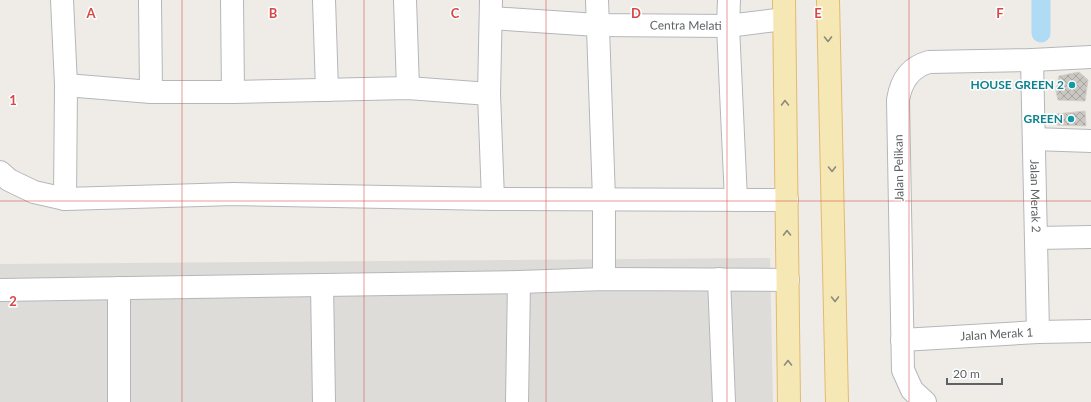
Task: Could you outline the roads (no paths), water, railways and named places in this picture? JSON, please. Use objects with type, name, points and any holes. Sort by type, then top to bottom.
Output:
[{"type":"main road","points":[[828,0],[837,402]]},
{"type":"main road","points":[[784,10],[789,402]]},
{"type":"street","points":[[62,0],[66,85],[65,199]]},
{"type":"street","points":[[150,0],[151,92]]},
{"type":"street","points":[[232,0],[234,92]]},
{"type":"street","points":[[324,0],[327,90]]},
{"type":"street","points":[[405,0],[408,88]]},
{"type":"street","points":[[597,0],[604,199],[604,279]]},
{"type":"street","points":[[729,0],[728,26],[736,200]]},
{"type":"street","points":[[491,9],[489,94],[493,199]]},
{"type":"street","name":"Centra Melati","points":[[491,9],[597,25],[728,26],[784,10]]},
{"type":"street","name":"Jalan Pelikan","points":[[925,402],[912,390],[906,380],[903,370],[898,100],[903,82],[916,68],[929,62],[1041,60],[1091,57]]},
{"type":"street","name":"Jalan Merak 2","points":[[1038,332],[1034,139],[1041,60]]},
{"type":"street","points":[[66,85],[151,92],[234,92],[408,88],[489,94]]},
{"type":"street","points":[[1034,139],[1091,141]]},
{"type":"street","points":[[0,172],[9,180],[27,189],[65,199],[234,194],[493,199],[787,200]]},
{"type":"street","points":[[1037,238],[1091,237]]},
{"type":"street","points":[[0,290],[519,282],[604,279],[788,280]]},
{"type":"street","points":[[718,279],[724,402]]},
{"type":"street","points":[[517,402],[519,282]]},
{"type":"street","points":[[322,285],[324,402]]},
{"type":"street","points":[[119,288],[119,402]]},
{"type":"street","name":"Jalan Merak 1","points":[[902,340],[1038,332],[1091,331]]},
{"type":"waterway","points":[[1041,0],[1041,33]]},
{"type":"place","name":"HOUSE GREEN 2","points":[[1072,85]]},
{"type":"place","name":"GREEN","points":[[1071,119]]}]
